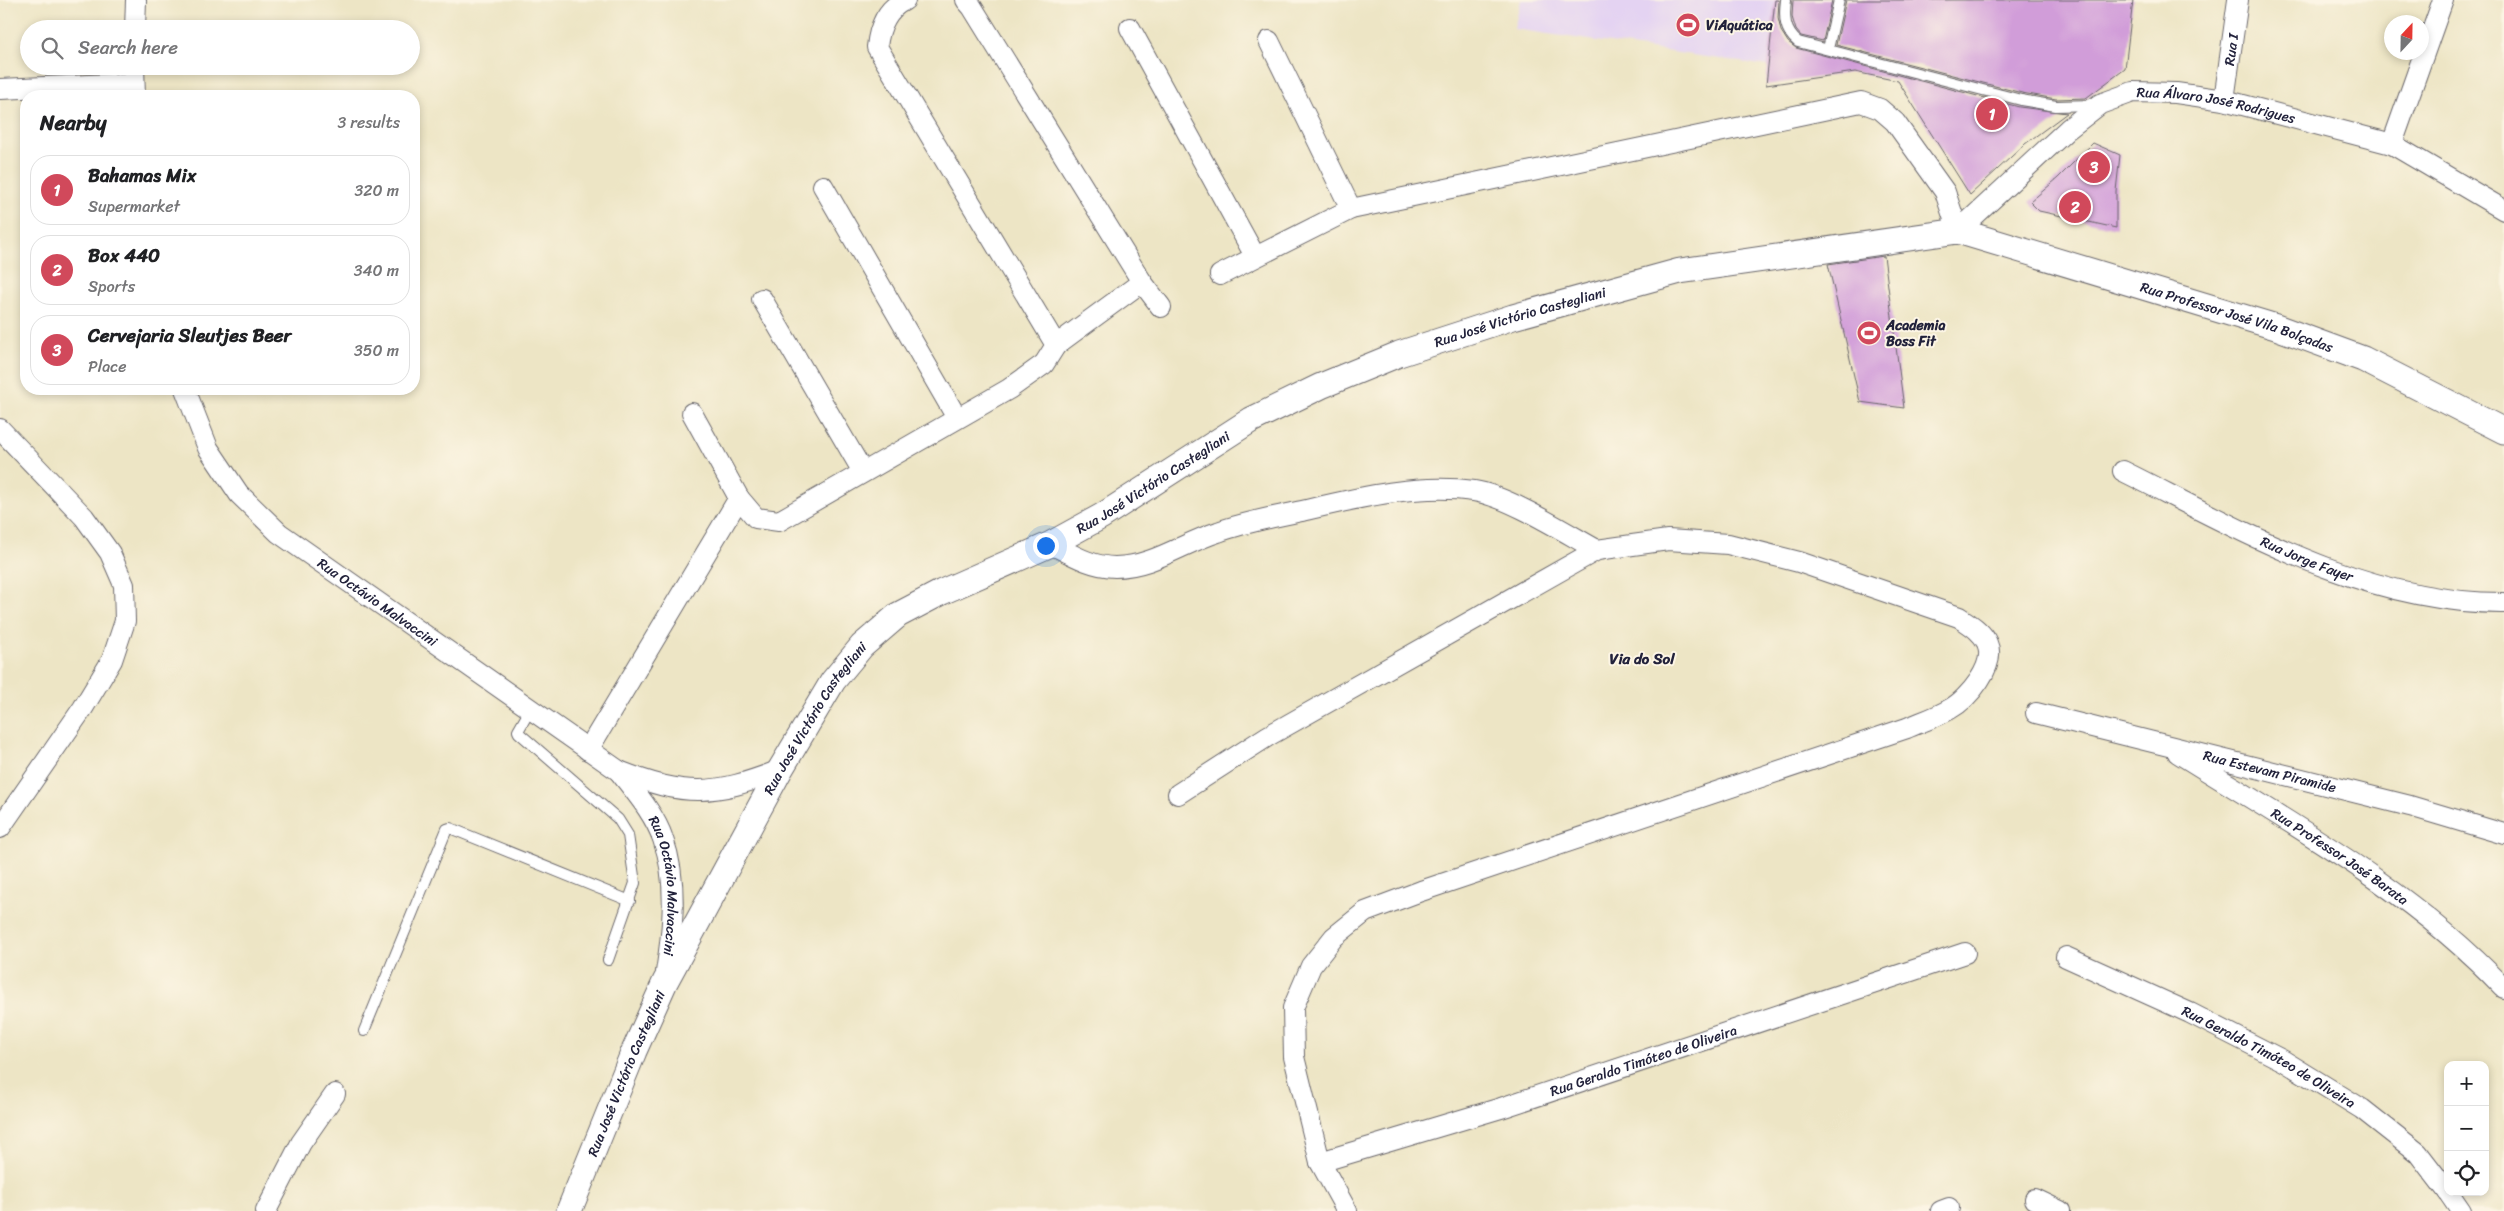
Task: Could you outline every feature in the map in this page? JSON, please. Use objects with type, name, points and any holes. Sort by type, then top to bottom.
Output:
[{"type":"street","points":[[135,20],[136,0]]},
{"type":"street","points":[[904,0],[898,3],[886,16],[878,30],[877,47],[1056,345]]},
{"type":"street","points":[[966,0],[1142,282],[1161,307]]},
{"type":"street","name":"Rua I","points":[[2224,100],[2238,0]]},
{"type":"street","points":[[2392,144],[2443,0]]},
{"type":"street","points":[[1130,28],[1255,256]]},
{"type":"street","points":[[1269,42],[1351,209]]},
{"type":"street","points":[[0,89],[135,82]]},
{"type":"street","name":"Rua Álvaro José Rodrigues","points":[[1958,231],[2068,129],[2100,104],[2133,92],[2176,93],[2224,100],[2392,144],[2504,210]]},
{"type":"street","points":[[1220,275],[1351,209],[1860,102],[1880,109],[1895,122],[1945,192],[1958,231]]},
{"type":"street","points":[[823,186],[957,418]]},
{"type":"street","name":"Rua Professor José Vila Bolçadas","points":[[1958,231],[2276,327],[2362,359],[2504,431]]},
{"type":"street","name":"Rua José Victório Castegliani","points":[[569,1211],[634,1051],[665,982],[780,770],[833,681],[862,646],[898,616],[942,592],[1051,544],[1102,516],[1250,420],[1321,386],[1399,354],[1513,317],[1680,271],[1958,231]]},
{"type":"street","points":[[692,413],[739,498],[756,518],[779,521],[1008,390],[1044,364],[1056,345],[1142,282]]},
{"type":"street","points":[[762,299],[864,472]]},
{"type":"street","name":"Rua Octávio Malvaccini","points":[[186,395],[208,448],[239,494],[279,533],[619,771],[647,782],[679,790],[712,790],[736,786],[780,770]]},
{"type":"street","points":[[0,429],[84,517],[110,553],[124,585],[125,622],[112,660],[103,676],[0,828]]},
{"type":"street","name":"Rua Jorge Fayer","points":[[2123,471],[2294,554],[2365,582],[2422,596],[2504,603]]},
{"type":"street","points":[[1051,544],[1093,564],[1114,567],[1137,565],[1215,532],[1242,524],[1356,498],[1428,489],[1476,492],[1518,508],[1597,550]]},
{"type":"street","points":[[588,750],[739,498]]},
{"type":"street","points":[[1178,794],[1268,736],[1597,550],[1668,540],[1728,544],[1799,562],[1959,617],[1977,630],[1988,644],[1987,665],[1974,689],[1950,709],[1907,728],[1421,890],[1365,912],[1334,937],[1311,966],[1294,1008],[1294,1057],[1320,1162],[1347,1211]]},
{"type":"street","name":"Rua Estevam Piramide","points":[[2036,713],[2410,806],[2504,834]]},
{"type":"street","name":"Rua Professor José Barata","points":[[2162,744],[2395,891],[2476,958],[2504,988]]},
{"type":"street","name":"Rua Octávio Malvaccini","points":[[619,771],[647,809],[662,838],[670,867],[673,902],[671,938],[665,982]]},
{"type":"street","name":"Rua Geraldo Timóteo de Oliveira","points":[[1320,1162],[1501,1108],[1965,952]]},
{"type":"street","name":"Rua Geraldo Timóteo de Oliveira","points":[[2066,957],[2190,1013],[2292,1066],[2362,1109],[2418,1153],[2444,1187]]},
{"type":"street","points":[[266,1211],[301,1143],[336,1094]]},
{"type":"street","name":"Rua Geraldo Timóteo de Oliveira","points":[[2451,1196],[2461,1211]]},
{"type":"street","points":[[2035,1199],[2060,1211]]},
{"type":"lane","points":[[1786,0],[1784,14],[1789,36],[1798,42],[2020,100],[2056,106],[2100,104]]},
{"type":"lane","points":[[1828,49],[1839,0]]},
{"type":"lane","points":[[530,710],[518,731],[519,734],[618,819],[628,835],[636,877],[630,901],[608,960]]},
{"type":"lane","points":[[364,1031],[447,829],[450,828],[630,901]]},
{"type":"shaded area","points":[[1521,0],[1775,0],[1768,66],[1514,29]]},
{"type":"building","points":[[1775,0],[1779,0],[1778,18],[1781,31],[1788,42],[1796,48],[2019,107],[2067,113],[2025,144],[1970,195],[1898,81],[1855,72],[1766,85]]},
{"type":"building","points":[[1793,0],[1832,0],[1823,41],[1801,36],[1796,30],[1792,17]]},
{"type":"building","points":[[1846,0],[2133,0],[2125,69],[2086,98],[2056,99],[2022,93],[1836,45]]},
{"type":"building","points":[[2093,143],[2120,155],[2116,191],[2116,228],[2039,211],[2030,202],[2058,178]]},
{"type":"building","name":"Academia Boss Fit","points":[[1884,256],[1904,408],[1860,402],[1828,264]]},
{"type":"place","name":"ViAquática","points":[[1688,25]]},
{"type":"place","name":"Bahamas Mix","points":[[1992,114]]},
{"type":"place","name":"Cervejaria Sleutjes Beer","points":[[2094,167]]},
{"type":"place","name":"Box 440","points":[[2075,207]]},
{"type":"place","name":"Academia Boss Fit","points":[[1869,333]]},
{"type":"district","name":"Via do Sol","points":[[1642,659]]}]
